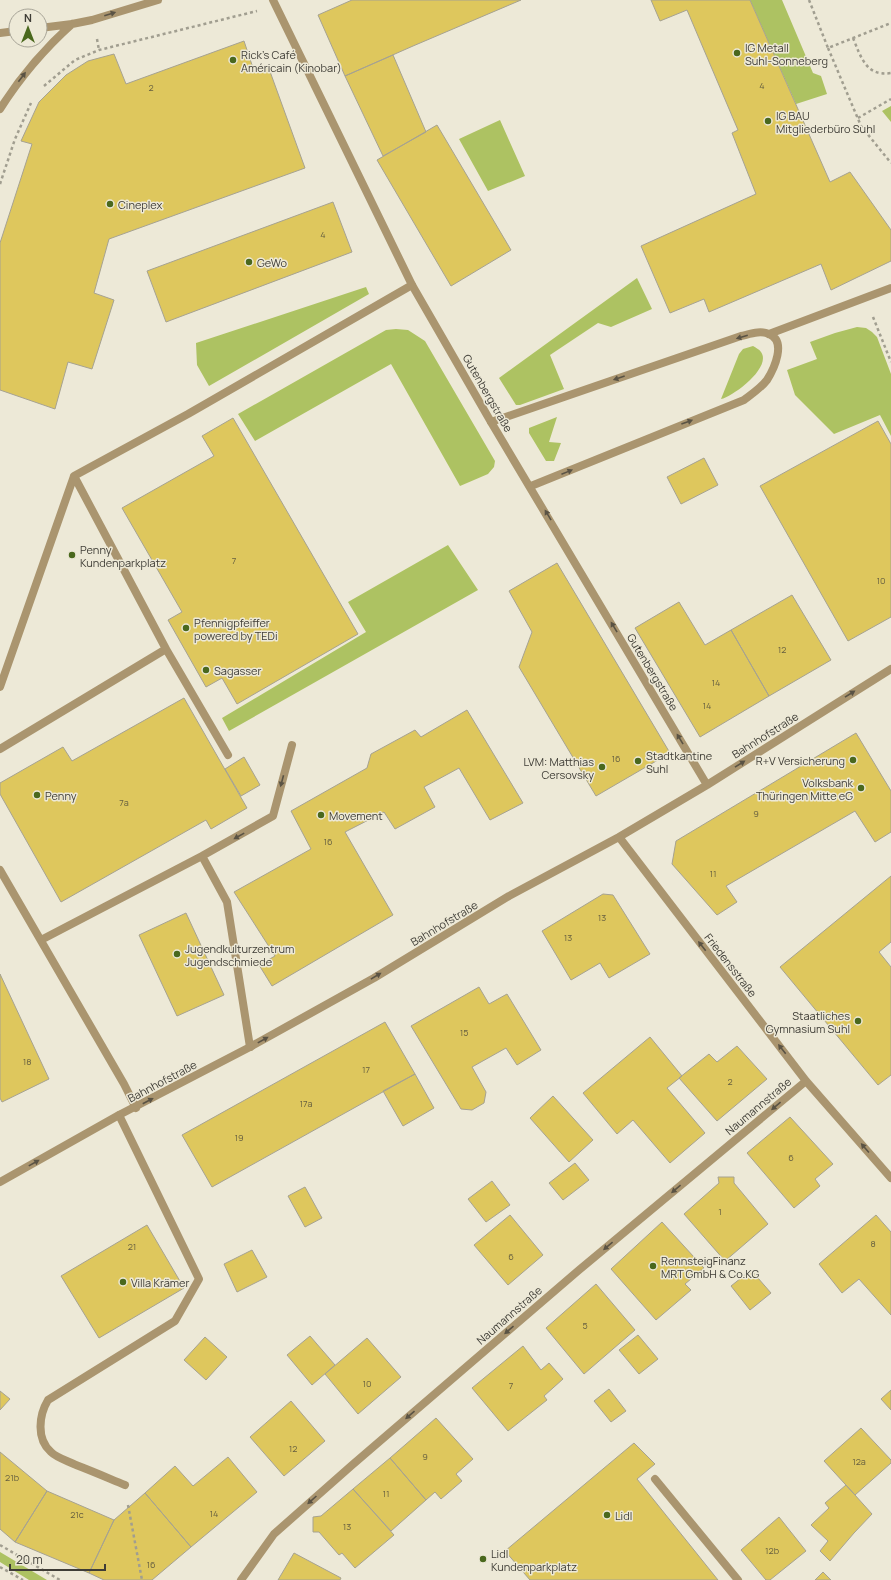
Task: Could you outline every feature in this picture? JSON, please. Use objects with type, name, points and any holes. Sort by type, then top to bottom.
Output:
[{"type":"street","points":[[48,27],[92,20],[158,0]]},
{"type":"street","name":"Gutenbergstraße","points":[[274,3],[412,285],[491,422],[707,784]]},
{"type":"street","points":[[0,109],[32,64],[50,43],[72,24]]},
{"type":"street","points":[[0,687],[74,476],[194,410],[412,285]]},
{"type":"street","points":[[491,422],[742,336],[757,333],[769,334],[891,288]]},
{"type":"street","points":[[530,486],[744,400],[757,391],[767,380],[777,362],[779,350],[776,339],[769,334]]},
{"type":"street","points":[[74,476],[166,649],[228,755]]},
{"type":"street","points":[[0,749],[166,649]]},
{"type":"street","name":"Bahnhofstraße","points":[[0,1182],[119,1115],[136,1108],[250,1047],[374,978],[509,896],[619,836],[707,784],[891,669]]},
{"type":"street","points":[[41,940],[202,856],[273,816],[292,745]]},
{"type":"street","name":"Friedensstraße","points":[[619,836],[806,1080],[891,1178]]},
{"type":"street","points":[[202,856],[227,902],[250,1047]]},
{"type":"street","points":[[0,870],[124,1084],[136,1108]]},
{"type":"street","name":"Naumannstraße","points":[[242,1580],[274,1534],[333,1481],[579,1270],[806,1080]]},
{"type":"street","points":[[119,1115],[199,1279],[175,1321],[48,1400],[43,1408],[41,1428],[42,1438],[51,1452],[125,1485]]},
{"type":"street","points":[[655,1480],[738,1580]]},
{"type":"path","points":[[808,0],[861,126],[891,163]]},
{"type":"path","points":[[43,88],[75,60],[99,50],[274,3]]},
{"type":"path","points":[[828,48],[891,23]]},
{"type":"path","points":[[853,38],[864,62],[870,69],[878,73],[891,73]]},
{"type":"path","points":[[858,118],[891,99]]},
{"type":"path","points":[[0,184],[15,139],[32,102]]},
{"type":"path","points":[[866,298],[891,362]]},
{"type":"path","points":[[125,1485],[142,1580]]},
{"type":"path","points":[[0,1545],[60,1580]]},
{"type":"path","points":[[0,1567],[23,1580]]},
{"type":"green space","points":[[750,0],[782,0],[813,73],[821,76],[827,94],[796,104]]},
{"type":"green space","points":[[891,106],[891,122],[882,111]]},
{"type":"green space","points":[[500,120],[525,176],[488,191],[459,139]]},
{"type":"green space","points":[[637,278],[652,309],[611,327],[598,323],[550,355],[564,389],[520,405],[516,405],[499,378]]},
{"type":"green space","points":[[366,287],[369,294],[209,386],[197,365],[196,343]]},
{"type":"green space","points":[[857,327],[866,328],[877,337],[891,374],[891,436],[880,415],[834,434],[795,395],[787,370],[817,359],[810,342]]},
{"type":"green space","points":[[386,330],[408,330],[425,341],[495,461],[494,467],[488,474],[460,486],[391,364],[255,441],[238,414]]},
{"type":"green space","points":[[753,346],[761,352],[763,358],[757,373],[742,387],[727,397],[721,399],[739,354],[743,349]]},
{"type":"green space","points":[[557,417],[549,442],[561,443],[554,461],[546,461],[529,433],[529,428]]},
{"type":"green space","points":[[448,545],[478,590],[229,731],[222,718],[366,632],[348,602]]},
{"type":"green space","points":[[0,1552],[47,1580],[29,1580],[0,1562]]},
{"type":"building","points":[[352,0],[521,0],[345,76],[318,15]]},
{"type":"building","points":[[651,0],[750,0],[830,182],[850,172],[891,230],[891,261],[831,290],[821,264],[709,312],[704,299],[670,313],[641,246],[756,194],[732,133],[738,130],[687,10],[660,21]]},
{"type":"building","name":"Cineplex","points":[[244,41],[254,71],[268,66],[305,168],[109,239],[94,293],[114,300],[92,369],[68,362],[55,409],[0,390],[0,243],[32,144],[21,141],[39,102],[66,75],[88,61],[114,54],[126,84]]},
{"type":"building","points":[[393,55],[426,132],[383,156],[345,76]]},
{"type":"building","points":[[437,125],[511,250],[451,286],[377,160]]},
{"type":"building","name":"GeWo","points":[[333,202],[352,252],[166,322],[147,271]]},
{"type":"building","points":[[233,418],[358,634],[237,704],[222,678],[206,687],[168,620],[182,612],[122,508],[214,456],[202,436]]},
{"type":"building","points":[[878,421],[891,444],[891,617],[848,641],[760,486]]},
{"type":"building","points":[[704,458],[718,485],[681,504],[667,477]]},
{"type":"building","points":[[557,563],[670,753],[596,796],[519,667],[532,632],[509,591]]},
{"type":"building","points":[[792,595],[831,660],[769,696],[731,630]]},
{"type":"building","points":[[679,602],[705,645],[731,630],[769,696],[700,737],[635,628]]},
{"type":"building","points":[[184,698],[247,808],[211,829],[206,820],[61,902],[0,794],[0,783],[63,747],[72,761]]},
{"type":"building","points":[[467,710],[523,803],[490,820],[459,768],[424,787],[435,807],[395,829],[384,812],[345,832],[393,915],[272,986],[259,965],[275,956],[234,892],[311,849],[291,811],[367,768],[371,754],[415,730],[421,737]]},
{"type":"building","points":[[856,733],[891,791],[891,832],[875,842],[855,811],[726,886],[737,902],[717,915],[672,864],[676,841]]},
{"type":"building","points":[[244,757],[260,785],[241,796],[225,769]]},
{"type":"building","name":"Staatliches Gymnasium Suhl","points":[[891,876],[891,942],[879,952],[891,967],[891,1075],[878,1085],[780,967]]},
{"type":"building","points":[[603,894],[613,895],[650,954],[609,978],[600,963],[571,980],[542,931]]},
{"type":"building","points":[[186,913],[224,995],[177,1016],[139,935]]},
{"type":"building","points":[[0,974],[49,1079],[2,1102],[0,1098]]},
{"type":"building","points":[[479,987],[489,1004],[507,994],[541,1050],[517,1065],[506,1048],[472,1067],[486,1092],[484,1103],[472,1110],[461,1109],[411,1026]]},
{"type":"building","points":[[385,1022],[415,1074],[212,1187],[182,1135]]},
{"type":"building","points":[[650,1037],[682,1076],[667,1088],[705,1133],[670,1163],[633,1120],[617,1134],[583,1093]]},
{"type":"building","points":[[737,1046],[767,1079],[717,1121],[679,1078],[709,1054],[717,1062]]},
{"type":"building","points":[[415,1074],[434,1108],[403,1126],[383,1091]]},
{"type":"building","points":[[553,1096],[593,1140],[569,1162],[530,1118]]},
{"type":"building","points":[[790,1117],[833,1164],[815,1179],[820,1186],[794,1208],[747,1153]]},
{"type":"building","points":[[575,1163],[589,1180],[563,1200],[549,1183]]},
{"type":"building","points":[[718,1177],[734,1177],[734,1183],[768,1224],[725,1261],[684,1214],[719,1183]]},
{"type":"building","points":[[492,1181],[510,1205],[486,1222],[468,1199]]},
{"type":"building","points":[[305,1187],[322,1218],[305,1227],[288,1196]]},
{"type":"building","points":[[510,1215],[543,1255],[508,1285],[474,1245]]},
{"type":"building","points":[[876,1215],[891,1232],[891,1315],[859,1279],[842,1293],[819,1264]]},
{"type":"building","points":[[662,1222],[704,1268],[685,1284],[691,1290],[656,1320],[611,1269]]},
{"type":"building","name":"Villa Krämer","points":[[147,1225],[184,1288],[99,1338],[61,1276]]},
{"type":"building","points":[[252,1250],[267,1277],[237,1292],[224,1264]]},
{"type":"building","points":[[751,1270],[771,1293],[750,1310],[731,1286]]},
{"type":"building","points":[[596,1284],[635,1330],[584,1374],[546,1328]]},
{"type":"building","points":[[638,1335],[658,1359],[639,1374],[619,1350]]},
{"type":"building","points":[[310,1336],[335,1365],[312,1385],[287,1355]]},
{"type":"building","points":[[205,1337],[227,1357],[206,1380],[184,1360]]},
{"type":"building","points":[[367,1338],[401,1377],[358,1414],[325,1374]]},
{"type":"building","points":[[523,1346],[541,1370],[549,1363],[563,1379],[544,1396],[547,1400],[508,1431],[472,1388]]},
{"type":"building","points":[[609,1389],[626,1411],[611,1422],[594,1401]]},
{"type":"building","points":[[891,1390],[891,1410],[881,1399]]},
{"type":"building","points":[[0,1391],[10,1399],[0,1410]]},
{"type":"building","points":[[291,1401],[325,1441],[284,1476],[250,1437]]},
{"type":"building","points":[[436,1418],[473,1459],[456,1474],[462,1481],[441,1499],[435,1492],[426,1500],[390,1458]]},
{"type":"building","points":[[861,1428],[891,1460],[891,1463],[855,1495],[824,1461]]},
{"type":"building","name":"Lidl","points":[[634,1443],[655,1464],[637,1479],[718,1580],[530,1580],[505,1551]]},
{"type":"building","points":[[0,1452],[47,1491],[15,1542],[0,1529]]},
{"type":"building","points":[[228,1457],[257,1492],[191,1547],[145,1493],[175,1466],[193,1486]]},
{"type":"building","points":[[390,1458],[426,1500],[391,1531],[353,1489]]},
{"type":"building","points":[[846,1485],[872,1514],[830,1561],[820,1551],[828,1541],[811,1525],[829,1508],[825,1503]]},
{"type":"building","points":[[353,1489],[394,1535],[355,1568],[342,1553],[339,1555],[319,1532],[313,1532],[313,1517],[321,1516]]},
{"type":"building","points":[[47,1491],[114,1520],[89,1573],[15,1542]]},
{"type":"building","points":[[145,1493],[191,1547],[152,1580],[104,1580],[89,1573],[114,1520]]},
{"type":"building","points":[[779,1517],[806,1551],[770,1580],[766,1580],[741,1550]]},
{"type":"building","points":[[294,1553],[341,1578],[340,1580],[278,1580]]},
{"type":"building","points":[[823,1572],[831,1580],[815,1580]]},
{"type":"place","name":"IG Metall Suhl-Sonneberg","points":[[737,53]]},
{"type":"place","name":"Rick's Café Américain (Kinobar)","points":[[233,60]]},
{"type":"place","name":"IG BAU Mitgliederbüro Suhl","points":[[768,121]]},
{"type":"place","name":"Cineplex","points":[[110,204]]},
{"type":"place","name":"GeWo","points":[[249,262]]},
{"type":"place","name":"Penny Kundenparkplatz","points":[[72,555]]},
{"type":"place","name":"Pfennigpfeiffer powered by TEDi","points":[[186,628]]},
{"type":"place","name":"Sagasser","points":[[206,670]]},
{"type":"place","name":"R+V Versicherung","points":[[853,760]]},
{"type":"place","name":"Stadtkantine Suhl","points":[[638,761]]},
{"type":"place","name":"LVM: Matthias Cersovsky","points":[[602,767]]},
{"type":"place","name":"Volksbank Thüringen Mitte eG","points":[[861,788]]},
{"type":"place","name":"Penny","points":[[37,795]]},
{"type":"place","name":"Movement","points":[[321,815]]},
{"type":"place","name":"Jugendkulturzentrum Jugendschmiede","points":[[177,954]]},
{"type":"place","name":"Staatliches Gymnasium Suhl","points":[[858,1021]]},
{"type":"place","name":"RennsteigFinanz MRT GmbH & Co.KG","points":[[653,1266]]},
{"type":"place","name":"Villa Krämer","points":[[123,1282]]},
{"type":"place","name":"Lidl","points":[[607,1515]]},
{"type":"place","name":"Lidl Kundenparkplatz","points":[[483,1559]]}]
